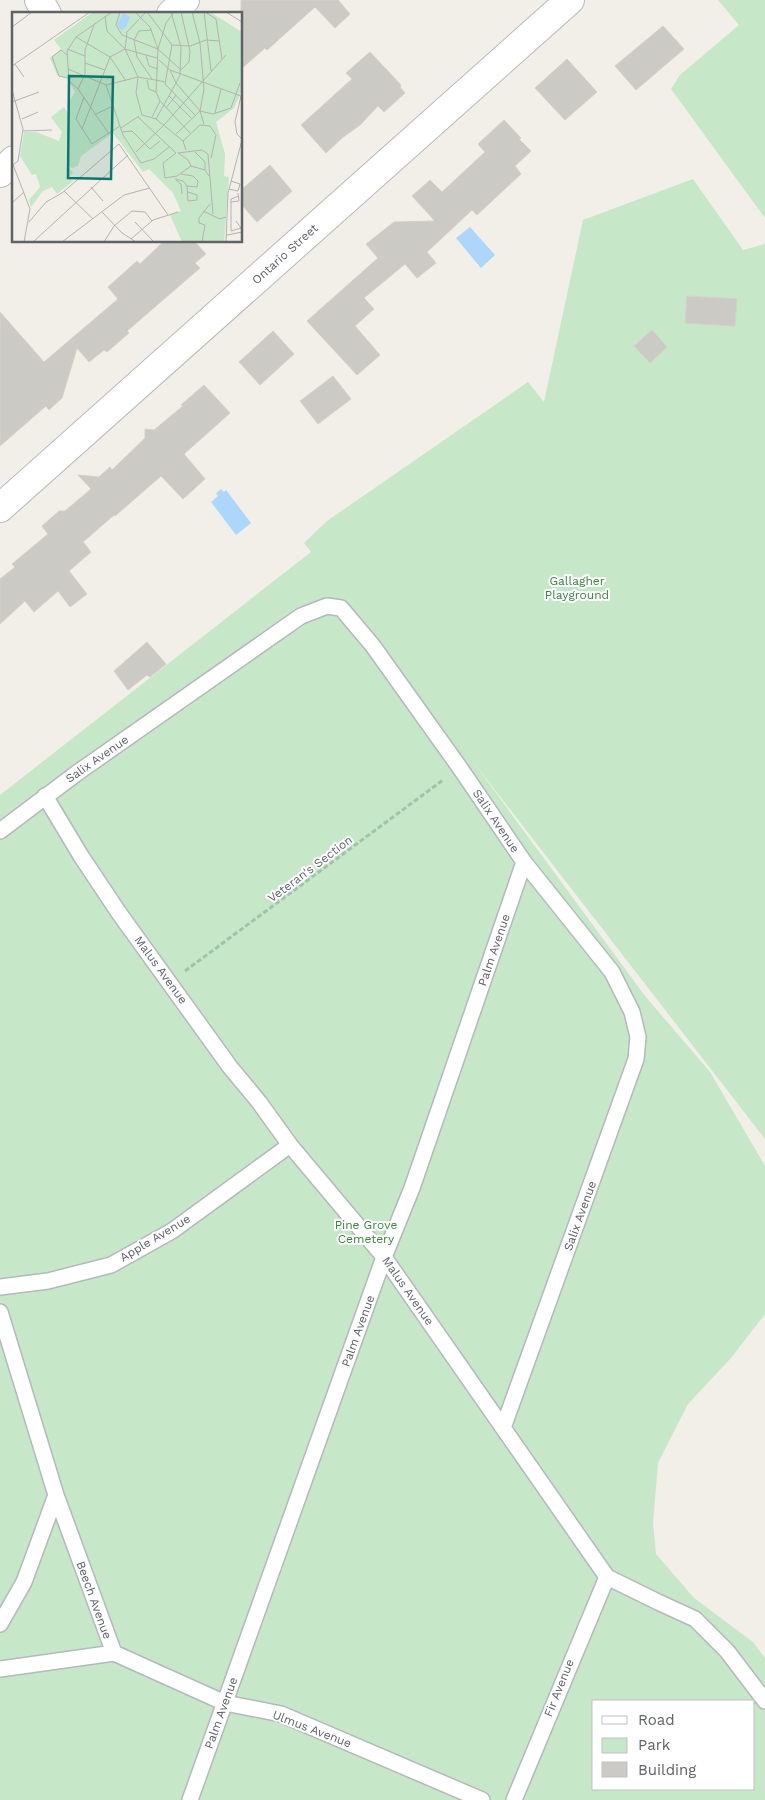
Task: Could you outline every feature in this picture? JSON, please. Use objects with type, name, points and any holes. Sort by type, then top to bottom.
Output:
[{"type":"street","points":[[39,0],[47,12]]},
{"type":"street","points":[[173,12],[185,0]]},
{"type":"street","name":"Ontario Street","points":[[0,508],[570,0]]},
{"type":"lane","name":"Salix Avenue","points":[[0,831],[77,773],[301,616],[327,606],[342,608],[373,646],[524,862],[612,972],[632,1012],[638,1037],[636,1059],[503,1428]]},
{"type":"lane","name":"Malus Avenue","points":[[46,796],[81,856],[168,981],[230,1067],[259,1102],[290,1145],[384,1257],[607,1577],[695,1619],[728,1650],[765,1701]]},
{"type":"lane","name":"Palm Avenue","points":[[190,1800],[384,1257],[412,1188],[524,862]]},
{"type":"lane","name":"Apple Avenue","points":[[0,1287],[48,1281],[111,1264],[172,1231],[290,1145]]},
{"type":"lane","name":"Beech Avenue","points":[[0,1312],[56,1495],[114,1653],[0,1669]]},
{"type":"lane","points":[[0,1624],[24,1582],[56,1495]]},
{"type":"lane","name":"Fir Avenue","points":[[514,1800],[607,1577]]},
{"type":"lane","name":"Ulmus Avenue","points":[[114,1653],[225,1703],[281,1714],[482,1800]]},
{"type":"path","name":"Veteran's Section","points":[[168,981],[194,966],[460,768]]},
{"type":"green space","points":[[718,0],[765,0],[765,218],[671,89],[680,75],[739,25]]},
{"type":"green space","name":"Pine Grove Cemetery","points":[[693,179],[743,250],[765,244],[765,1139],[471,759],[645,996],[710,1072],[765,1166],[765,1314],[731,1358],[688,1404],[658,1463],[653,1523],[656,1554],[694,1598],[753,1642],[765,1658],[765,1800],[0,1800],[0,795],[311,552],[304,543],[327,521],[528,382],[544,402],[583,220]]},
{"type":"water","points":[[470,227],[495,255],[481,268],[456,238]]},
{"type":"water","points":[[221,489],[224,492],[226,490],[251,523],[236,535],[211,502],[218,496],[216,493]]},
{"type":"building","points":[[241,0],[338,0],[350,14],[335,28],[315,7],[267,50],[265,48],[242,68]]},
{"type":"building","points":[[663,26],[684,49],[636,90],[615,66]]},
{"type":"building","points":[[370,52],[401,85],[400,87],[405,93],[384,112],[378,106],[360,125],[326,153],[301,125],[352,79],[346,73]]},
{"type":"building","points":[[567,59],[597,92],[565,120],[535,88]]},
{"type":"building","points":[[504,120],[531,151],[515,166],[521,174],[477,215],[472,210],[427,252],[436,263],[417,278],[405,264],[364,298],[374,309],[355,326],[380,355],[357,375],[307,321],[378,258],[366,244],[394,222],[435,221],[412,196],[430,180],[442,192],[485,152],[478,144]]},
{"type":"building","points":[[270,165],[292,191],[257,222],[242,205],[242,189]]},
{"type":"building","points":[[163,242],[195,242],[206,254],[195,263],[200,268],[127,331],[129,333],[107,352],[104,350],[89,362],[77,348],[62,398],[49,410],[46,406],[0,446],[0,312],[44,362],[118,299],[108,287],[137,261],[140,264]]},
{"type":"building","points":[[687,296],[737,299],[735,326],[685,323]]},
{"type":"building","points":[[652,330],[667,347],[650,363],[634,346]]},
{"type":"building","points":[[273,331],[294,354],[260,385],[239,362]]},
{"type":"building","points":[[333,376],[351,399],[318,424],[300,401]]},
{"type":"building","points":[[204,385],[230,413],[184,454],[205,479],[183,499],[161,476],[83,542],[91,552],[69,571],[87,594],[70,607],[58,591],[34,612],[25,601],[0,624],[0,579],[15,567],[12,564],[48,534],[42,526],[59,511],[65,511],[91,489],[78,475],[99,477],[110,467],[112,470],[145,438],[145,429],[154,430],[183,406],[181,405]]},
{"type":"building","points":[[147,642],[166,664],[150,677],[147,675],[128,690],[114,671]]},
{"type":"park label","name":"Gallagher Playground","points":[[577,588]]}]
